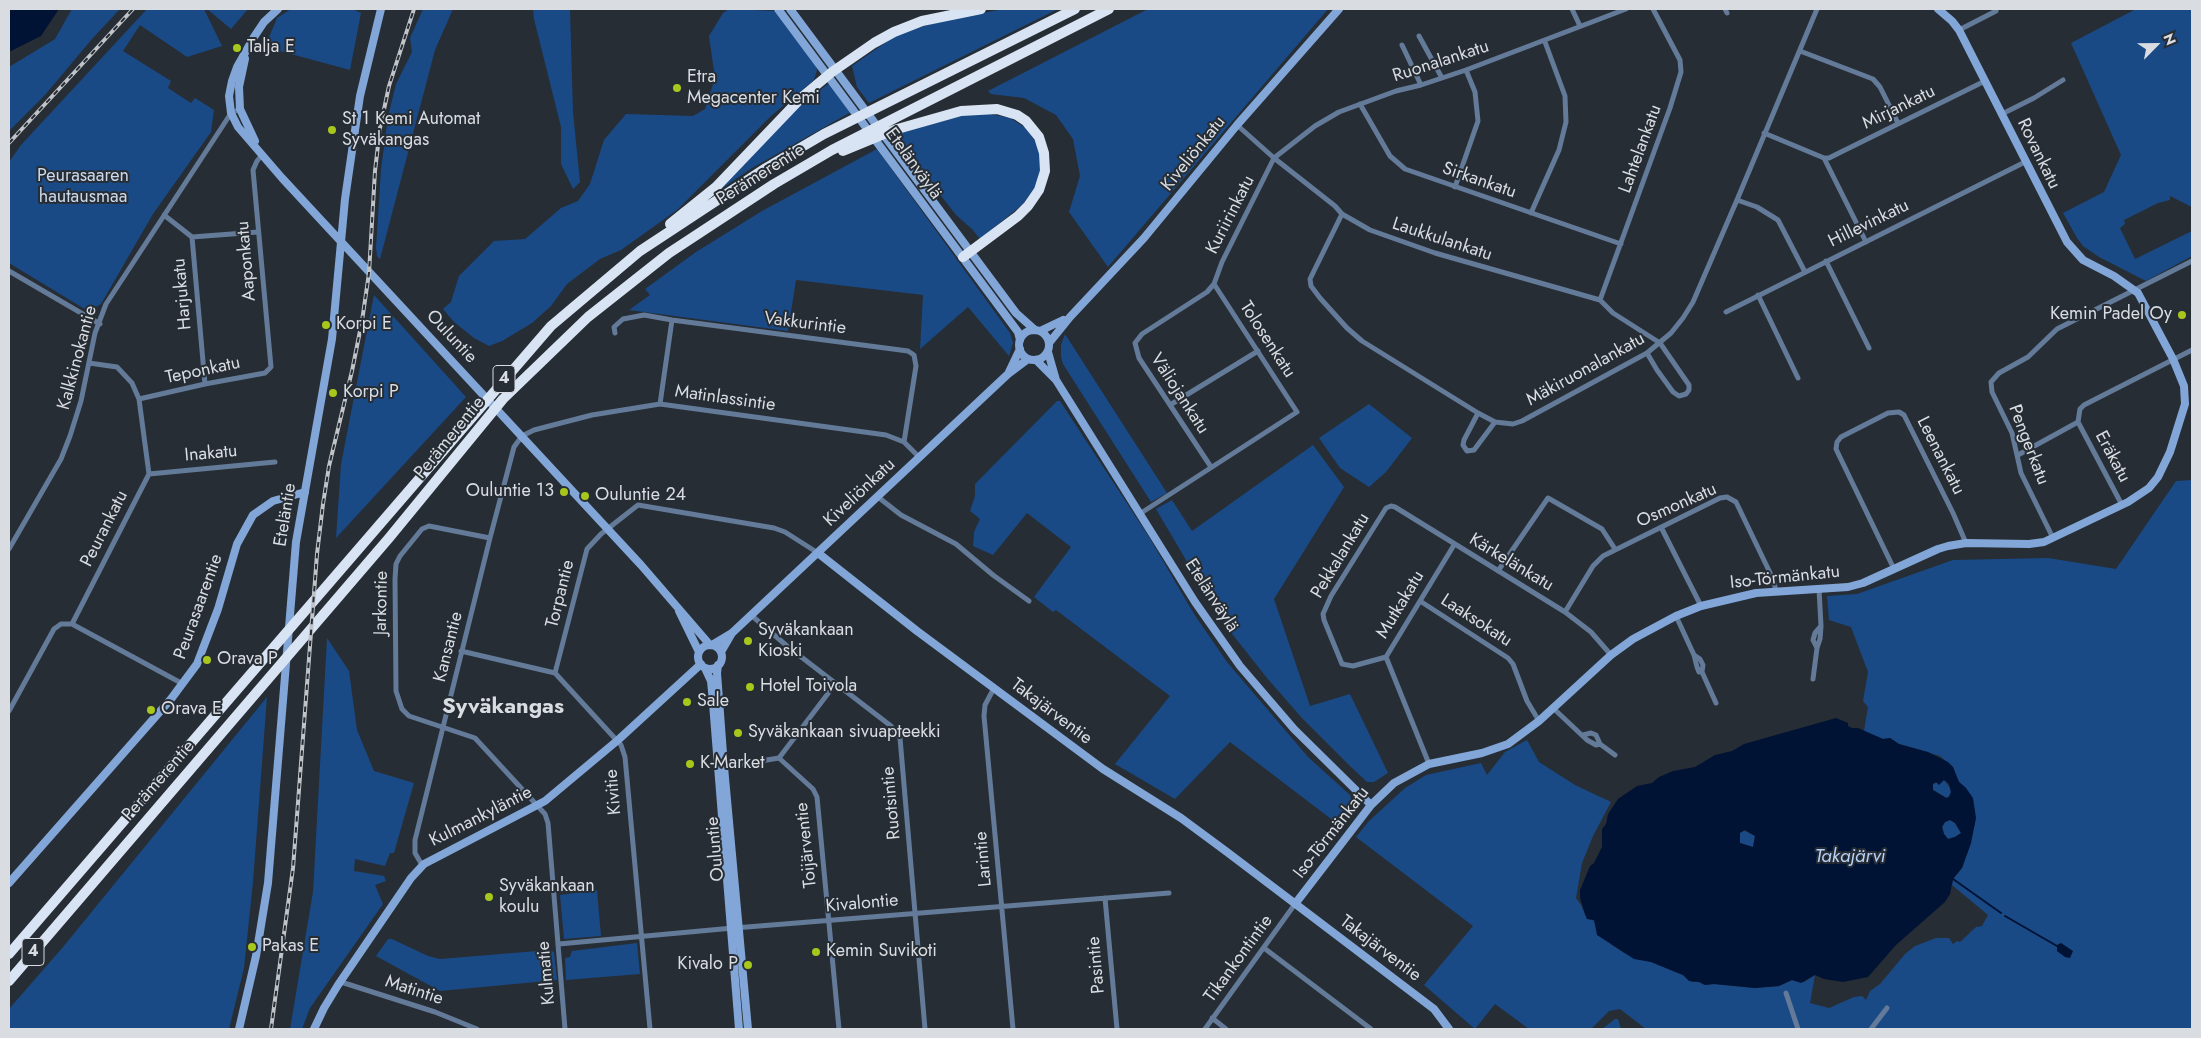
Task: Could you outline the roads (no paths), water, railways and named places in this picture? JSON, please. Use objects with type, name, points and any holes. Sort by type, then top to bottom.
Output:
[{"type":"highway","points":[[640,251],[650,239],[716,187],[802,97],[832,73],[894,32],[935,18],[981,9]]},
{"type":"highway","name":"Perämerentie","points":[[9,954],[528,350],[557,320],[640,251],[747,180],[824,134],[1075,9]]},
{"type":"highway","name":"Perämerentie","points":[[9,981],[389,538],[503,399],[588,318],[670,253],[774,184],[832,150],[1109,9]]},
{"type":"highway","points":[[774,184],[796,176],[835,155],[894,130],[947,113],[976,109],[1007,111],[1026,121],[1039,136],[1046,162],[1042,182],[1034,198],[1023,211],[966,254]]},
{"type":"main road","name":"Ouluntie","points":[[278,9],[264,22],[237,67],[229,96],[231,113],[238,127],[711,645]]},
{"type":"main road","name":"Eteläntie","points":[[239,1029],[256,956],[264,908],[296,542],[332,339],[345,199],[360,96],[382,9]]},
{"type":"main road","name":"Etelänväylä","points":[[778,9],[832,73]]},
{"type":"main road","name":"Etelänväylä","points":[[790,9],[832,73],[966,254],[1018,332],[1020,340]]},
{"type":"main road","name":"Kiveliönkatu","points":[[1049,343],[1070,317],[1144,238],[1237,125],[1339,9]]},
{"type":"main road","name":"Rovankatu","points":[[1938,9],[1952,20],[1959,30],[1986,80],[2066,242],[2087,263],[2114,276],[2135,290]]},
{"type":"main road","name":"Ouluntie","points":[[246,52],[239,87],[240,109],[262,155]]},
{"type":"main road","name":"Etelänväylä","points":[[966,254],[1016,313],[1037,330]]},
{"type":"main road","name":"Iso-Törmänkatu","points":[[1295,904],[1371,805],[1399,780],[1429,764],[1497,748],[1520,736],[1611,655],[1633,640],[1676,616],[1729,598],[1776,591],[1848,587],[1863,583],[1938,549],[1966,544],[2029,544],[2044,542],[2122,505],[2149,488],[2158,477],[2170,452],[2184,404],[2184,386],[2173,359],[2144,302],[2135,290]]},
{"type":"main road","name":"Kiveliönkatu","points":[[1037,330],[1056,325],[1070,317]]},
{"type":"main road","points":[[1037,330],[1046,336],[1049,343],[1048,352],[1045,356],[1032,359],[1020,349],[1020,340],[1026,332],[1037,330]]},
{"type":"main road","name":"Kiveliönkatu","points":[[1008,374],[1020,349]]},
{"type":"main road","name":"Etelänväylä","points":[[1048,352],[1056,380]]},
{"type":"main road","name":"Etelänväylä","points":[[1032,359],[1056,380],[1195,602],[1240,666],[1294,729],[1371,805]]},
{"type":"main road","name":"Kiveliönkatu","points":[[711,645],[732,632],[751,615],[1008,374],[1032,359]]},
{"type":"main road","name":"Peurasaarentie","points":[[9,883],[183,684],[196,664],[208,636],[237,544],[253,515],[273,501],[305,492]]},
{"type":"main road","name":"Takajärventie","points":[[818,553],[1103,769],[1181,818],[1434,1009],[1449,1029]]},
{"type":"main road","name":"Ouluntie","points":[[677,607],[699,652]]},
{"type":"main road","name":"Kiveliönkatu","points":[[721,652],[732,632]]},
{"type":"main road","points":[[711,645],[721,652],[721,659],[718,665],[712,668],[703,666],[698,659],[702,648],[711,645]]},
{"type":"main road","name":"Ouluntie","points":[[718,665],[724,766],[748,1029]]},
{"type":"main road","name":"Ouluntie","points":[[703,666],[711,681],[712,691],[738,1029]]},
{"type":"main road","name":"Kulmankyläntie","points":[[314,1029],[324,1008],[341,982],[411,878],[422,865],[538,805],[618,740],[703,666]]},
{"type":"street","points":[[1572,9],[1580,26]]},
{"type":"street","name":"Ruonalankatu","points":[[1274,158],[1314,126],[1339,112],[1396,91],[1421,85],[1545,42],[1580,26],[1626,9]]},
{"type":"street","name":"Lahtelankatu","points":[[1600,300],[1670,108],[1682,68],[1680,60],[1653,9]]},
{"type":"street","name":"Mäkiruonalankatu","points":[[1342,214],[1313,272],[1310,282],[1313,289],[1347,328],[1362,341],[1478,413],[1496,422],[1513,424],[1522,422],[1647,353],[1660,343],[1679,322],[1692,302],[1737,200],[1817,9]]},
{"type":"street","points":[[1959,30],[1996,11]]},
{"type":"street","points":[[1419,36],[1442,78]]},
{"type":"street","points":[[1531,213],[1559,150],[1566,122],[1565,96],[1545,42]]},
{"type":"street","points":[[1402,45],[1421,85]]},
{"type":"street","points":[[1800,51],[1873,79],[1880,87],[1898,123]]},
{"type":"street","points":[[1455,187],[1478,121],[1475,92],[1466,70]]},
{"type":"street","name":"Mirjankatu","points":[[1824,158],[1834,156],[1986,80]]},
{"type":"street","points":[[2002,114],[2064,80]]},
{"type":"street","name":"Sirkankatu","points":[[1360,104],[1390,156],[1400,166],[1412,172],[1621,244]]},
{"type":"street","points":[[231,113],[240,109]]},
{"type":"street","name":"Kalkkinokantie","points":[[9,550],[60,459],[76,419],[95,333],[106,304],[231,113]]},
{"type":"street","name":"Laukkulankatu","points":[[1237,125],[1342,214],[1370,230],[1394,240],[1518,278],[1600,300],[1613,312],[1660,343]]},
{"type":"street","points":[[1764,132],[1824,158],[1866,242]]},
{"type":"street","name":"Aaponkatu","points":[[262,155],[257,160],[253,170],[271,367]]},
{"type":"street","name":"Kuriirinkatu","points":[[1214,284],[1223,260],[1274,158]]},
{"type":"street","name":"Hillevinkatu","points":[[1726,312],[2026,162]]},
{"type":"street","points":[[1737,200],[1757,206],[1778,220],[1805,272]]},
{"type":"street","name":"Harjukatu","points":[[164,215],[192,237],[205,384]]},
{"type":"street","points":[[192,237],[258,232]]},
{"type":"street","points":[[1826,261],[1869,348]]},
{"type":"street","points":[[2135,290],[2192,261]]},
{"type":"street","points":[[9,272],[100,324]]},
{"type":"street","name":"Tolosenkatu","points":[[1211,467],[1297,412],[1214,284]]},
{"type":"street","name":"Väliojankatu","points":[[1211,467],[1139,358],[1135,347],[1136,340],[1142,334],[1207,292],[1214,284]]},
{"type":"street","name":"Pengerkatu","points":[[2053,538],[2022,473],[2012,433],[1990,385],[1992,380],[2002,371],[2028,357],[2057,329],[2135,290]]},
{"type":"street","points":[[1758,295],[1798,378]]},
{"type":"street","name":"Vakkurintie","points":[[614,333],[616,325],[631,316],[644,314],[672,320],[910,352],[915,358],[916,366],[904,442]]},
{"type":"street","points":[[660,404],[672,320]]},
{"type":"street","points":[[1647,353],[1673,392],[1679,396],[1686,394],[1690,390],[1689,385],[1660,343]]},
{"type":"street","points":[[2018,455],[2078,422],[2079,412],[2084,405],[2192,350]]},
{"type":"street","points":[[1170,405],[1258,351]]},
{"type":"street","points":[[89,363],[117,367],[132,383],[139,399],[149,474]]},
{"type":"street","name":"Teponkatu","points":[[139,399],[265,373],[271,367]]},
{"type":"street","name":"Matinlassintie","points":[[522,436],[534,430],[592,415],[660,404],[886,435],[904,442],[920,458]]},
{"type":"street","name":"Leenankatu","points":[[1894,569],[1836,449],[1837,442],[1841,436],[1888,413],[1897,412],[1904,415],[1953,513],[1966,544]]},
{"type":"street","points":[[1478,413],[1464,440],[1463,445],[1467,451],[1474,450],[1496,422]]},
{"type":"street","name":"Eräkatu","points":[[2078,422],[2122,505]]},
{"type":"street","name":"Kansantie","points":[[422,865],[415,853],[415,840],[514,447],[522,436]]},
{"type":"street","name":"Inakatu","points":[[149,474],[275,462]]},
{"type":"street","points":[[1141,513],[1211,467]]},
{"type":"street","name":"Peurankatu","points":[[72,624],[149,474]]},
{"type":"street","points":[[878,497],[901,515],[956,544],[993,575],[1029,601]]},
{"type":"street","points":[[1498,571],[1548,498],[1602,529],[1616,549]]},
{"type":"street","name":"Osmonkatu","points":[[1565,612],[1593,566],[1604,556],[1720,498],[1733,498],[1771,574],[1776,591]]},
{"type":"street","name":"Takajärventie","points":[[607,529],[635,507],[640,506],[774,528],[818,553]]},
{"type":"street","name":"Kärkelänkatu","points":[[1390,506],[1396,507],[1454,545],[1565,612],[1591,632],[1611,655]]},
{"type":"street","name":"Pekkalankatu","points":[[1386,657],[1350,666],[1342,664],[1323,614],[1331,596],[1386,508],[1390,506]]},
{"type":"street","name":"Jarkontie","points":[[443,727],[409,716],[402,709],[396,695],[396,564],[400,556],[422,529],[429,526],[490,538]]},
{"type":"street","points":[[1662,526],[1701,606]]},
{"type":"street","name":"Torpantie","points":[[555,673],[584,555],[594,541],[607,529]]},
{"type":"street","name":"Mutkakatu","points":[[1429,764],[1386,657],[1454,545]]},
{"type":"street","points":[[1813,679],[1817,648],[1813,640],[1815,633],[1821,626],[1819,589]]},
{"type":"street","name":"Laaksokatu","points":[[1420,601],[1510,661],[1527,701],[1539,721]]},
{"type":"street","name":"Ruotsintie","points":[[751,615],[891,726],[900,740],[925,1029]]},
{"type":"street","points":[[1676,616],[1694,655],[1699,672],[1702,672],[1716,703]]},
{"type":"street","points":[[9,712],[54,630],[61,624],[72,624],[183,684]]},
{"type":"street","points":[[462,651],[555,673]]},
{"type":"street","name":"Kivitie","points":[[555,673],[618,740],[625,757],[650,1029]]},
{"type":"street","points":[[724,766],[779,758],[836,683]]},
{"type":"street","name":"Larintie","points":[[994,688],[985,706],[984,716],[1013,1029]]},
{"type":"street","points":[[1553,708],[1592,744],[1600,744]]},
{"type":"street","name":"Kulmatie","points":[[443,727],[475,738],[546,814],[565,1029]]},
{"type":"street","points":[[1583,735],[1591,733],[1596,735],[1600,744],[1615,755]]},
{"type":"street","name":"Toijärventie","points":[[779,758],[813,789],[817,797],[839,1029]]},
{"type":"street","name":"Kivalontie","points":[[558,944],[739,927],[1169,893]]},
{"type":"street","name":"Pasintie","points":[[1105,898],[1117,1029]]},
{"type":"street","name":"Tikankontintie","points":[[1205,1029],[1295,904]]},
{"type":"street","points":[[1264,948],[1372,1029]]},
{"type":"street","name":"Matintie","points":[[341,982],[435,1012],[477,1029]]},
{"type":"street","points":[[1786,993],[1798,1029]]},
{"type":"street","points":[[1871,1029],[1887,1008]]},
{"type":"street","points":[[1212,1018],[1226,1029]]},
{"type":"water","points":[[9,9],[59,9],[41,36],[9,52]]},
{"type":"water","name":"Takajärvi","points":[[1836,718],[1848,723],[1848,726],[1852,728],[1858,728],[1883,739],[1890,738],[1899,744],[1928,752],[1948,762],[1953,767],[1959,782],[1973,798],[1976,818],[1971,843],[1962,868],[1953,879],[1950,894],[1945,902],[1896,945],[1868,977],[1843,982],[1824,979],[1815,975],[1801,983],[1792,980],[1779,986],[1755,988],[1714,984],[1705,985],[1689,981],[1683,975],[1651,962],[1634,959],[1597,935],[1594,920],[1587,919],[1580,898],[1580,890],[1590,866],[1594,863],[1602,847],[1602,829],[1606,824],[1608,814],[1618,799],[1637,786],[1652,783],[1659,777],[1673,771],[1695,767],[1715,755],[1732,751],[1744,744]],"holes":[[[1944,780],[1949,784],[1951,792],[1949,797],[1946,798],[1933,790],[1933,784],[1936,782],[1939,785]],[[1950,820],[1955,823],[1961,833],[1948,839],[1942,827],[1945,822]],[[1745,830],[1755,836],[1753,847],[1740,843],[1740,833]]]},
{"type":"water","points":[[2061,943],[2073,951],[2070,958],[2057,951],[2057,945]]},
{"type":"waterway","points":[[1953,879],[2001,913]]},
{"type":"waterway","points":[[2005,916],[2057,946]]},
{"type":"railway","points":[[9,143],[133,9]]},
{"type":"railway","points":[[271,1029],[293,868],[317,554],[323,504],[329,466],[362,321],[369,273],[375,171],[380,128],[389,86],[414,9]]},
{"type":"place","name":"Talja E","points":[[237,48]]},
{"type":"place","name":"Etra Megacenter Kemi","points":[[677,88]]},
{"type":"place","name":"St 1 Kemi Automat Syväkangas","points":[[332,130]]},
{"type":"place","name":"Kemin Padel Oy","points":[[2182,315]]},
{"type":"place","name":"Korpi E","points":[[326,325]]},
{"type":"place","name":"Korpi P","points":[[333,393]]},
{"type":"place","name":"Ouluntie 13","points":[[564,492]]},
{"type":"place","name":"Ouluntie 24","points":[[585,496]]},
{"type":"place","name":"Syväkankaan Kioski","points":[[748,641]]},
{"type":"place","name":"Orava P","points":[[207,660]]},
{"type":"place","name":"Hotel Toivola","points":[[750,687]]},
{"type":"place","name":"Sale","points":[[687,702]]},
{"type":"place","name":"Orava E","points":[[151,710]]},
{"type":"place","name":"Syväkankaan sivuapteekki","points":[[738,733]]},
{"type":"place","name":"K-Market","points":[[690,764]]},
{"type":"place","name":"Syväkankaan koulu","points":[[489,897]]},
{"type":"place","name":"Pakas E","points":[[252,947]]},
{"type":"place","name":"Kemin Suvikoti","points":[[816,952]]},
{"type":"place","name":"Kivalo P","points":[[748,965]]},
{"type":"district","name":"Syväkangas","points":[[503,708]]},
{"type":"park label","name":"Peurasaaren hautausmaa","points":[[83,187]]}]
